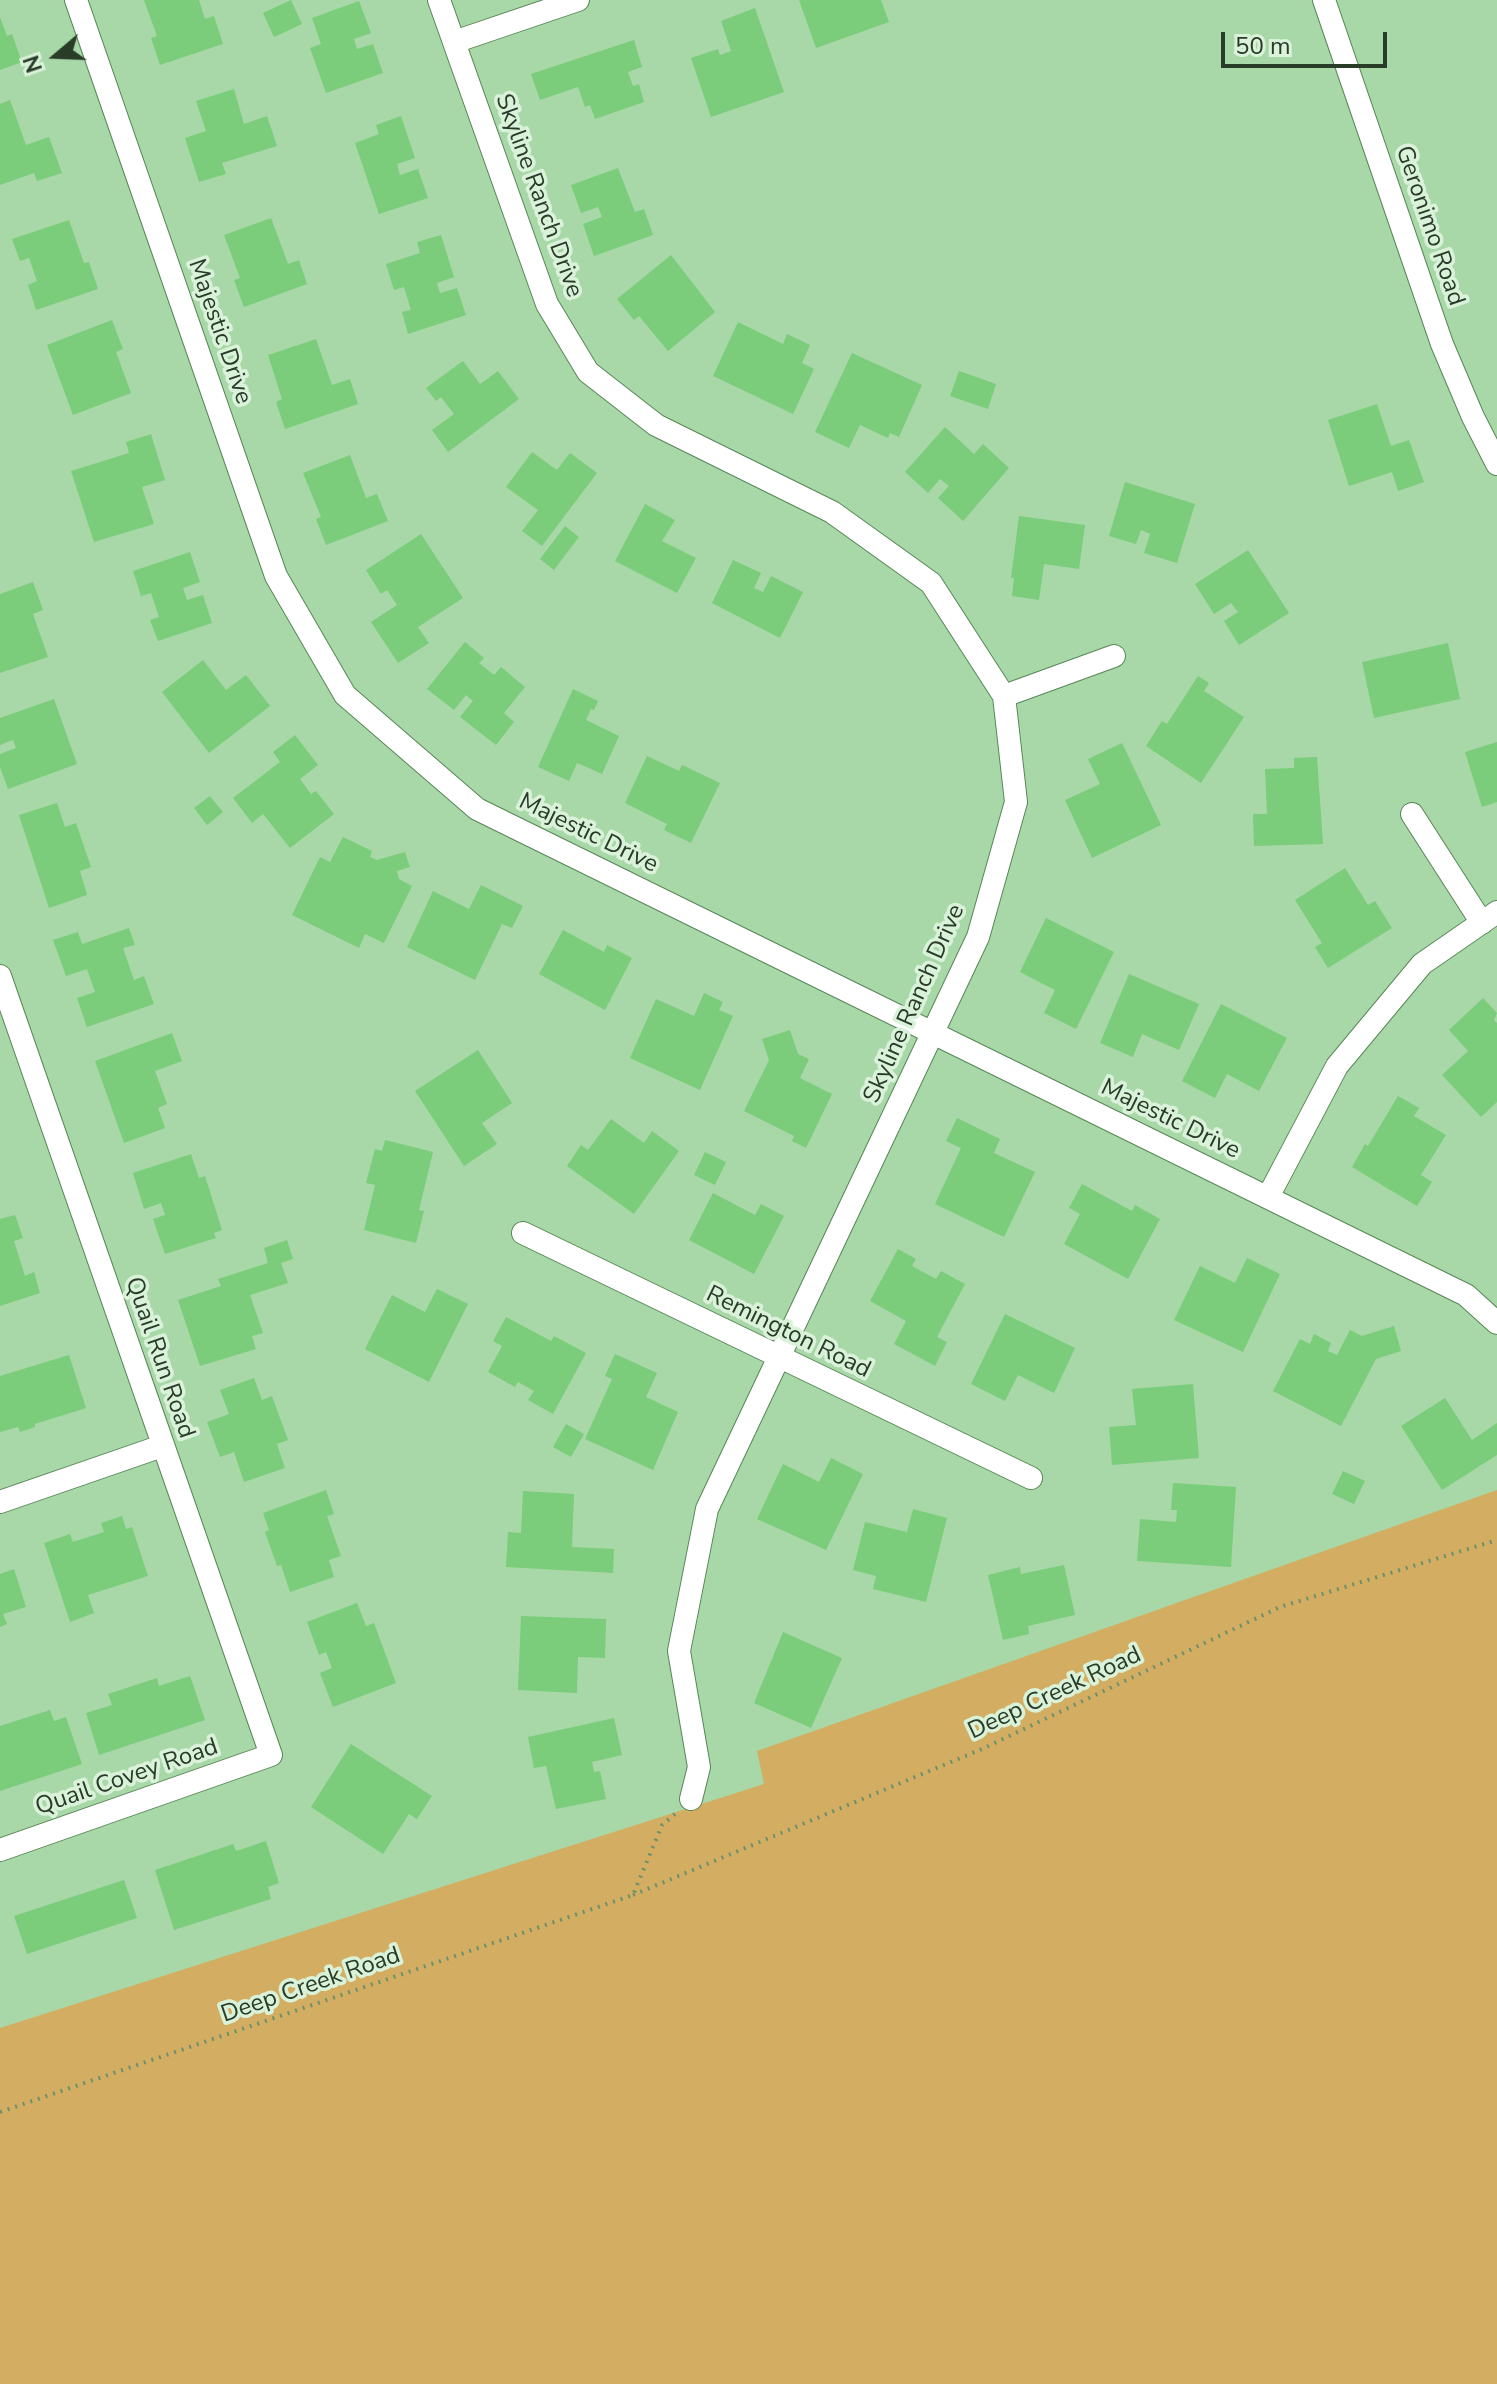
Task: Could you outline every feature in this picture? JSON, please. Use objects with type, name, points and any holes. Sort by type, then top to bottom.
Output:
[{"type":"street","name":"Majestic Drive","points":[[76,0],[276,576],[345,695],[477,809],[1466,1295],[1497,1323]]},
{"type":"street","name":"Skyline Ranch Drive","points":[[439,0],[547,304],[588,372],[656,425],[832,512],[931,583],[1004,696],[1016,802],[978,937],[707,1509],[679,1651],[699,1767],[691,1799]]},
{"type":"street","points":[[454,42],[578,0]]},
{"type":"street","name":"Geronimo Road","points":[[1324,0],[1442,344],[1497,464]]},
{"type":"street","points":[[1004,696],[1114,656]]},
{"type":"street","points":[[1268,1197],[1337,1066],[1422,964],[1489,918],[1412,814]]},
{"type":"street","name":"Quail Run Road","points":[[0,976],[271,1755]]},
{"type":"street","name":"Remington Road","points":[[523,1233],[1031,1478]]},
{"type":"street","points":[[0,1502],[162,1446]]},
{"type":"street","name":"Quail Covey Road","points":[[0,1850],[271,1755]]},
{"type":"path","name":"Deep Creek Road","points":[[0,2112],[633,1895],[982,1749],[1280,1607],[1497,1540]]},
{"type":"path","points":[[633,1895],[662,1825],[691,1799]]},
{"type":"shaded area","points":[[1497,1490],[1497,2384],[0,2384],[0,2028],[764,1784],[757,1751]]},
{"type":"building","points":[[144,0],[199,0],[205,19],[214,16],[223,44],[160,65],[151,38],[157,36]]},
{"type":"building","points":[[291,0],[302,24],[274,37],[263,13]]},
{"type":"building","points":[[799,0],[881,0],[889,22],[816,48]]},
{"type":"building","points":[[359,1],[371,33],[354,39],[357,49],[373,44],[383,73],[326,93],[310,48],[321,44],[312,18]]},
{"type":"building","points":[[755,8],[784,92],[711,117],[691,58],[718,49],[720,55],[731,51],[721,21]]},
{"type":"building","points":[[0,17],[7,36],[12,34],[22,62],[0,70]]},
{"type":"building","points":[[634,40],[642,67],[628,72],[633,86],[639,84],[644,102],[595,119],[590,105],[585,107],[578,87],[540,100],[531,74]]},
{"type":"building","points":[[234,89],[244,124],[267,116],[277,146],[222,163],[226,174],[199,182],[185,138],[206,131],[196,101]]},
{"type":"building","points":[[10,100],[26,145],[49,137],[62,173],[37,181],[34,173],[0,185],[0,104]]},
{"type":"building","points":[[401,116],[415,158],[397,164],[400,175],[418,169],[428,198],[379,214],[355,143],[379,134],[376,125]]},
{"type":"building","points":[[618,168],[635,212],[644,209],[653,235],[594,256],[583,224],[602,217],[598,207],[581,213],[571,185]]},
{"type":"building","points":[[271,218],[288,264],[299,260],[307,284],[244,307],[234,280],[240,278],[224,235]]},
{"type":"building","points":[[69,220],[84,263],[89,262],[98,289],[36,310],[28,285],[37,281],[29,258],[20,261],[12,239]]},
{"type":"building","points":[[441,235],[454,277],[437,283],[440,293],[457,288],[466,315],[408,334],[402,312],[411,310],[404,287],[394,290],[386,264],[420,253],[417,242]]},
{"type":"building","points":[[671,255],[715,312],[668,351],[639,316],[634,320],[617,299]]},
{"type":"building","points":[[112,320],[123,349],[116,352],[131,393],[73,415],[47,345]]},
{"type":"building","points":[[738,322],[783,344],[787,334],[810,345],[802,363],[814,369],[793,414],[713,376]]},
{"type":"building","points":[[316,339],[332,385],[350,379],[358,404],[285,429],[276,402],[282,399],[268,355]]},
{"type":"building","points":[[852,353],[922,385],[899,437],[890,433],[888,438],[860,425],[849,448],[815,432]]},
{"type":"building","points":[[463,361],[480,384],[498,371],[519,399],[448,452],[432,430],[454,414],[441,397],[436,401],[426,388]]},
{"type":"building","points":[[959,371],[996,384],[988,409],[950,396]]},
{"type":"building","points":[[1377,404],[1391,446],[1409,440],[1424,482],[1398,491],[1392,472],[1349,486],[1328,420]]},
{"type":"building","points":[[945,427],[974,454],[983,444],[1009,468],[963,521],[938,498],[949,486],[940,479],[928,493],[905,472]]},
{"type":"building","points":[[151,434],[165,480],[142,487],[154,524],[94,542],[71,471],[129,453],[126,442]]},
{"type":"building","points":[[532,452],[557,470],[570,453],[597,473],[542,546],[522,531],[538,510],[506,487]]},
{"type":"building","points":[[350,455],[366,498],[377,494],[388,521],[326,545],[316,519],[321,517],[303,473]]},
{"type":"building","points":[[1125,482],[1195,504],[1177,563],[1144,553],[1150,534],[1141,530],[1136,544],[1109,536]]},
{"type":"building","points":[[645,504],[675,520],[662,541],[696,558],[677,593],[615,561]]},
{"type":"building","points":[[1019,516],[1085,525],[1079,569],[1044,564],[1039,600],[1012,596],[1014,578],[1011,578]]},
{"type":"building","points":[[565,526],[579,537],[554,570],[540,559]]},
{"type":"building","points":[[421,534],[463,598],[418,627],[429,643],[398,663],[371,622],[397,605],[387,590],[381,594],[366,570]]},
{"type":"building","points":[[1248,550],[1289,613],[1239,645],[1224,621],[1238,612],[1231,603],[1214,614],[1195,584]]},
{"type":"building","points":[[190,552],[200,582],[183,588],[187,600],[203,595],[212,623],[158,641],[150,620],[159,617],[151,593],[141,596],[133,571]]},
{"type":"building","points":[[733,560],[761,573],[754,588],[763,592],[771,576],[803,592],[780,638],[712,603]]},
{"type":"building","points":[[33,582],[43,610],[33,614],[48,657],[0,673],[0,594]]},
{"type":"building","points":[[465,642],[484,658],[479,663],[494,675],[501,667],[525,687],[504,713],[514,722],[496,745],[460,717],[473,701],[466,695],[454,710],[427,689]]},
{"type":"building","points":[[1448,643],[1460,699],[1374,718],[1362,662]]},
{"type":"building","points":[[203,660],[226,690],[246,675],[270,706],[209,753],[162,692]]},
{"type":"building","points":[[1198,676],[1209,683],[1204,691],[1244,717],[1201,783],[1146,746],[1162,721],[1167,724]]},
{"type":"building","points":[[573,689],[598,701],[586,720],[619,736],[602,774],[577,763],[569,781],[538,767]]},
{"type":"building","points":[[54,699],[77,764],[8,789],[0,767],[0,754],[16,748],[13,740],[0,745],[0,718]]},
{"type":"building","points":[[295,735],[318,765],[300,779],[311,794],[316,791],[334,814],[290,848],[263,814],[252,823],[233,798],[280,762],[273,752]]},
{"type":"building","points":[[1497,742],[1497,802],[1482,807],[1465,752]]},
{"type":"building","points":[[1122,743],[1161,825],[1092,858],[1065,800],[1100,784],[1088,759]]},
{"type":"building","points":[[647,756],[679,771],[682,765],[720,783],[691,843],[664,830],[667,824],[625,803]]},
{"type":"building","points":[[1317,757],[1323,844],[1254,846],[1253,814],[1267,814],[1265,769],[1294,768],[1294,758]]},
{"type":"building","points":[[210,796],[223,812],[207,825],[194,808]]},
{"type":"building","points":[[57,803],[65,827],[76,823],[91,867],[80,871],[87,895],[49,908],[19,815]]},
{"type":"building","points":[[343,837],[372,851],[370,857],[377,860],[405,852],[410,867],[397,871],[399,879],[412,886],[384,943],[365,934],[359,948],[292,915],[320,857],[330,862]]},
{"type":"building","points":[[1345,868],[1368,905],[1375,901],[1392,928],[1328,968],[1315,947],[1322,943],[1295,900]]},
{"type":"building","points":[[481,885],[523,906],[512,928],[502,924],[475,980],[407,947],[433,891],[469,909]]},
{"type":"building","points":[[1046,918],[1114,952],[1076,1029],[1044,1013],[1055,990],[1020,972]]},
{"type":"building","points":[[129,928],[135,945],[123,948],[134,980],[144,976],[154,1004],[87,1027],[77,998],[95,992],[87,969],[66,976],[53,940],[78,932],[82,944]]},
{"type":"building","points":[[563,930],[604,952],[607,945],[632,958],[605,1010],[539,974]]},
{"type":"building","points":[[1129,974],[1199,1004],[1179,1050],[1142,1034],[1133,1057],[1100,1043]]},
{"type":"building","points":[[704,993],[723,1002],[719,1010],[733,1016],[700,1090],[630,1058],[656,999],[694,1016]]},
{"type":"building","points":[[1483,998],[1497,1013],[1494,1020],[1497,1023],[1497,1102],[1481,1117],[1442,1075],[1468,1051],[1449,1030]]},
{"type":"building","points":[[1221,1004],[1287,1038],[1259,1091],[1227,1074],[1215,1098],[1182,1081]]},
{"type":"building","points":[[790,1030],[798,1054],[809,1059],[800,1078],[832,1094],[806,1148],[792,1141],[794,1136],[744,1111],[769,1060],[762,1039]]},
{"type":"building","points":[[172,1033],[182,1061],[155,1071],[167,1104],[158,1108],[165,1128],[124,1143],[95,1061]]},
{"type":"building","points":[[478,1050],[512,1103],[482,1123],[497,1144],[464,1166],[415,1091]]},
{"type":"building","points":[[1398,1096],[1419,1108],[1414,1116],[1446,1135],[1421,1175],[1432,1182],[1417,1206],[1352,1167]]},
{"type":"building","points":[[957,1118],[1000,1139],[994,1153],[1035,1172],[1004,1237],[935,1204],[961,1148],[946,1141]]},
{"type":"building","points":[[611,1119],[644,1143],[652,1131],[679,1151],[634,1214],[567,1166],[581,1145],[588,1150]]},
{"type":"building","points":[[385,1140],[433,1152],[419,1210],[424,1211],[416,1243],[364,1230],[375,1185],[366,1183],[375,1149],[382,1151]]},
{"type":"building","points":[[705,1152],[726,1162],[715,1185],[694,1175]]},
{"type":"building","points":[[191,1154],[199,1178],[205,1176],[222,1230],[214,1233],[216,1238],[165,1254],[153,1219],[165,1215],[161,1203],[144,1209],[133,1173]]},
{"type":"building","points":[[1082,1184],[1132,1211],[1135,1205],[1160,1219],[1128,1279],[1064,1244],[1080,1214],[1069,1208]]},
{"type":"building","points":[[713,1193],[755,1215],[761,1204],[784,1216],[754,1274],[689,1240]]},
{"type":"building","points":[[15,1215],[23,1238],[14,1241],[25,1276],[34,1272],[40,1293],[0,1306],[0,1219]]},
{"type":"building","points":[[287,1240],[293,1259],[281,1263],[288,1283],[250,1295],[263,1333],[252,1336],[256,1349],[200,1366],[178,1300],[221,1286],[218,1279],[268,1263],[264,1248]]},
{"type":"building","points":[[898,1249],[916,1259],[912,1266],[936,1279],[941,1271],[965,1284],[937,1337],[947,1342],[935,1366],[894,1344],[906,1321],[870,1301]]},
{"type":"building","points":[[1247,1258],[1280,1274],[1243,1352],[1174,1320],[1200,1266],[1235,1283]]},
{"type":"building","points":[[437,1289],[468,1304],[429,1382],[365,1349],[392,1295],[425,1312]]},
{"type":"building","points":[[1005,1314],[1075,1348],[1054,1393],[1018,1375],[1005,1401],[971,1384]]},
{"type":"building","points":[[506,1317],[551,1341],[554,1336],[586,1353],[553,1414],[528,1400],[534,1391],[518,1382],[515,1387],[488,1372],[502,1346],[493,1341]]},
{"type":"building","points":[[1394,1326],[1401,1351],[1376,1359],[1341,1426],[1273,1391],[1300,1339],[1310,1344],[1314,1334],[1331,1343],[1328,1351],[1337,1355],[1350,1330],[1362,1336]]},
{"type":"building","points":[[615,1354],[657,1373],[646,1397],[678,1412],[653,1470],[585,1439],[612,1379],[605,1376]]},
{"type":"building","points":[[69,1355],[86,1408],[20,1432],[18,1427],[0,1432],[0,1376]]},
{"type":"building","points":[[254,1378],[262,1400],[272,1396],[288,1440],[277,1444],[285,1468],[244,1482],[234,1452],[220,1457],[207,1422],[229,1414],[220,1390]]},
{"type":"building","points":[[1193,1384],[1199,1458],[1112,1465],[1109,1427],[1136,1425],[1132,1389]]},
{"type":"building","points":[[1445,1398],[1472,1440],[1497,1423],[1497,1455],[1442,1490],[1401,1426]]},
{"type":"building","points":[[566,1424],[584,1434],[571,1457],[553,1447]]},
{"type":"building","points":[[831,1458],[863,1474],[826,1550],[757,1519],[783,1464],[819,1482]]},
{"type":"building","points":[[1343,1471],[1365,1481],[1354,1504],[1332,1494]]},
{"type":"building","points":[[1173,1483],[1236,1487],[1231,1567],[1137,1561],[1140,1519],[1176,1522],[1177,1510],[1171,1510]]},
{"type":"building","points":[[326,1490],[334,1514],[327,1516],[341,1556],[329,1560],[334,1577],[290,1592],[265,1532],[269,1530],[263,1513]]},
{"type":"building","points":[[523,1491],[574,1494],[572,1547],[614,1549],[613,1573],[506,1567],[508,1532],[521,1533]]},
{"type":"building","points":[[913,1509],[947,1518],[926,1602],[873,1589],[876,1576],[853,1570],[865,1522],[907,1532]]},
{"type":"building","points":[[122,1516],[126,1529],[132,1527],[148,1576],[88,1595],[94,1613],[70,1622],[44,1543],[70,1534],[73,1542],[104,1532],[101,1523]]},
{"type":"building","points":[[1064,1565],[1075,1615],[1028,1626],[1029,1634],[1003,1640],[988,1575],[1020,1567],[1021,1574]]},
{"type":"building","points":[[14,1569],[26,1607],[3,1614],[7,1624],[0,1627],[0,1574]]},
{"type":"building","points":[[357,1603],[366,1626],[374,1623],[396,1683],[333,1707],[320,1673],[332,1668],[326,1652],[319,1655],[307,1622]]},
{"type":"building","points":[[521,1616],[606,1619],[605,1658],[578,1657],[577,1693],[518,1690]]},
{"type":"building","points":[[783,1632],[842,1658],[811,1728],[754,1703]]},
{"type":"building","points":[[190,1676],[205,1720],[99,1755],[86,1713],[112,1705],[108,1694],[157,1678],[159,1686]]},
{"type":"building","points":[[50,1710],[54,1721],[66,1717],[82,1764],[0,1791],[0,1726]]},
{"type":"building","points":[[614,1718],[622,1755],[592,1762],[594,1772],[600,1771],[606,1799],[556,1809],[546,1766],[534,1768],[528,1737]]},
{"type":"building","points":[[351,1744],[432,1796],[417,1819],[409,1814],[383,1854],[311,1807]]},
{"type":"building","points":[[266,1841],[279,1883],[268,1887],[271,1899],[174,1930],[155,1870],[233,1844],[236,1851]]},
{"type":"building","points":[[124,1880],[137,1918],[27,1954],[14,1916]]}]
